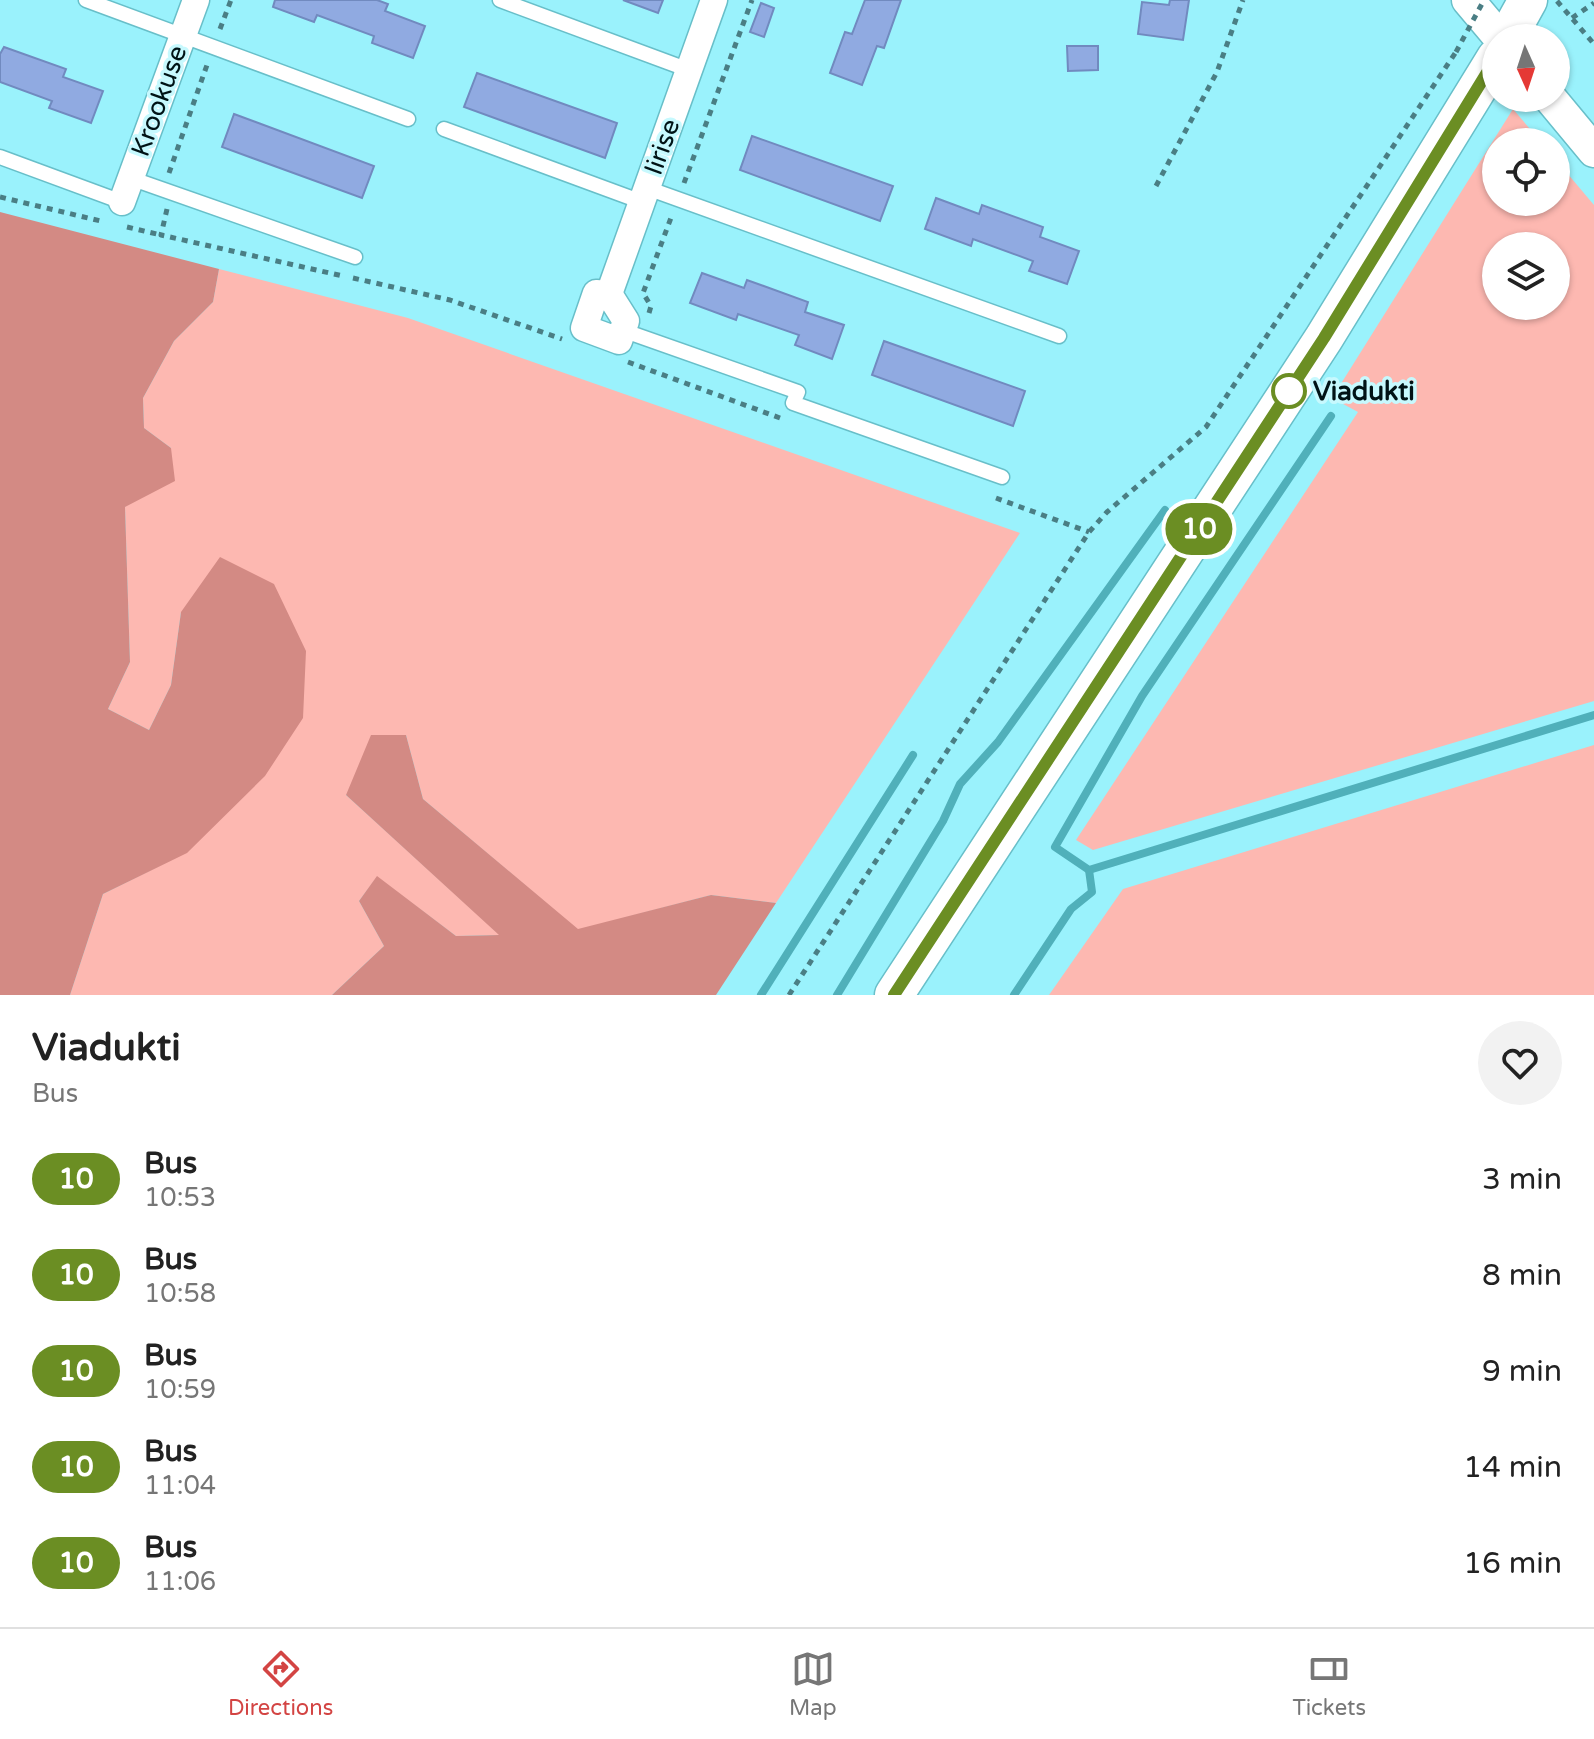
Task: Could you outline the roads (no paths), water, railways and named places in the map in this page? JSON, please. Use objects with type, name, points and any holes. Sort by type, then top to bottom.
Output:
[{"type":"main road","points":[[1515,24],[1528,0]]},
{"type":"main road","points":[[894,995],[1324,338],[1482,81]]},
{"type":"main road","points":[[870,995],[970,845],[1031,783]]},
{"type":"street","name":"Krookuse","points":[[126,190],[196,0]]},
{"type":"street","name":"Iirise","points":[[622,330],[619,341],[584,328],[596,293],[609,294],[714,0]]},
{"type":"street","points":[[1468,0],[1488,24]]},
{"type":"street","points":[[1562,112],[1594,151]]},
{"type":"street","points":[[609,294],[626,321],[622,330]]},
{"type":"lane","points":[[86,0],[408,119]]},
{"type":"lane","points":[[500,0],[689,70]]},
{"type":"lane","points":[[444,129],[1059,336]]},
{"type":"lane","points":[[0,157],[355,257]]},
{"type":"lane","points":[[622,330],[798,392],[793,403],[1002,477]]},
{"type":"waterway","points":[[1331,416],[1142,696],[1055,847],[1089,870],[1594,715]]},
{"type":"waterway","points":[[837,995],[943,821],[960,784],[998,742],[1165,510]]},
{"type":"waterway","points":[[761,995],[913,755]]},
{"type":"waterway","points":[[1014,995],[1071,909],[1092,892],[1089,870]]},
{"type":"place","name":"Viadukti","points":[[1289,391]]}]
